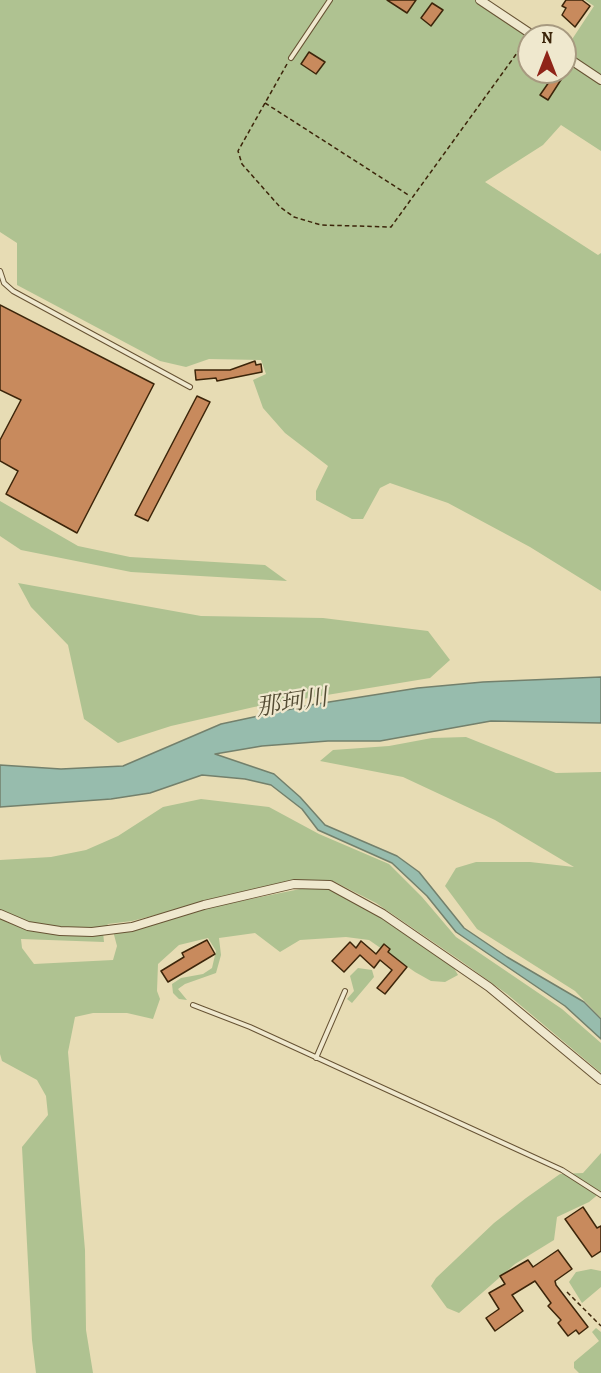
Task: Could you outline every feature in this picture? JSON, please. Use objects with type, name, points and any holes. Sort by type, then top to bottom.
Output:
[{"type":"street","points":[[480,0],[517,25]]},
{"type":"street","points":[[577,64],[601,80]]},
{"type":"street","points":[[0,914],[28,926],[60,931],[92,932],[132,927],[204,905],[294,884],[330,885],[383,914],[489,987],[601,1080]]},
{"type":"lane","points":[[291,58],[330,0]]},
{"type":"lane","points":[[0,271],[4,283],[13,291],[190,387]]},
{"type":"lane","points":[[316,1058],[345,991]]},
{"type":"lane","points":[[193,1005],[217,1013],[562,1170],[601,1195]]},
{"type":"path","points":[[291,58],[238,151],[242,164],[280,207],[294,218],[321,225],[391,227],[517,53]]},
{"type":"path","points":[[264,103],[411,197]]},
{"type":"path","points":[[567,1292],[601,1326]]},
{"type":"green space","points":[[0,0],[486,0],[522,24],[517,24],[517,84],[577,84],[577,32],[594,6],[585,0],[601,0],[601,151],[561,125],[543,145],[485,182],[598,255],[601,253],[601,591],[530,547],[448,503],[390,483],[380,488],[363,519],[352,519],[316,500],[316,491],[328,466],[285,433],[263,408],[253,380],[266,374],[261,360],[209,359],[186,367],[160,361],[17,285],[17,243],[0,232]]},
{"type":"green space","points":[[0,501],[78,546],[130,557],[265,565],[287,581],[131,572],[21,550],[0,536]]},
{"type":"green space","points":[[18,583],[201,616],[323,618],[428,631],[450,660],[430,678],[254,707],[171,726],[118,743],[84,719],[68,645],[31,607]]},
{"type":"green space","points":[[466,737],[556,773],[601,772],[601,1018],[575,991],[477,929],[445,886],[456,868],[476,862],[530,862],[574,867],[495,820],[403,777],[320,761],[333,750],[389,746],[432,738]]},
{"type":"green space","points":[[201,799],[269,807],[319,834],[389,864],[422,897],[456,937],[562,1009],[601,1043],[601,1073],[507,994],[461,961],[376,903],[333,881],[293,880],[132,921],[108,924],[103,932],[104,942],[21,939],[22,948],[34,964],[113,960],[117,946],[113,931],[206,908],[315,886],[331,888],[368,907],[454,968],[458,975],[445,982],[431,981],[369,940],[346,937],[300,940],[280,952],[255,933],[219,938],[221,955],[216,973],[185,984],[178,989],[187,1000],[179,999],[173,993],[172,984],[181,978],[203,974],[212,968],[216,951],[208,938],[179,945],[158,964],[157,991],[160,999],[153,1019],[127,1013],[93,1013],[75,1017],[68,1052],[85,1250],[86,1330],[93,1373],[36,1373],[32,1340],[22,1147],[48,1115],[46,1096],[37,1080],[2,1061],[0,1054],[0,860],[51,857],[86,850],[118,836],[163,807]]},
{"type":"green space","points":[[358,968],[372,970],[374,977],[352,1003],[347,999],[354,991],[350,976]]},
{"type":"green space","points":[[601,1153],[601,1192],[589,1202],[557,1217],[554,1240],[515,1264],[459,1313],[447,1308],[431,1286],[436,1278],[494,1223],[526,1198],[560,1174],[583,1173]]},
{"type":"green space","points":[[591,1269],[601,1271],[601,1287],[582,1303],[569,1282],[576,1272]]},
{"type":"green space","points":[[596,1328],[601,1332],[601,1373],[579,1373],[574,1368],[574,1362],[599,1341],[592,1332]]},
{"type":"shaded area","points":[[601,677],[601,723],[491,721],[380,741],[328,741],[262,746],[215,754],[274,774],[300,797],[325,825],[397,856],[419,872],[464,928],[507,957],[584,1002],[601,1019],[601,1039],[565,1006],[456,932],[427,896],[392,863],[318,830],[302,809],[271,785],[245,779],[202,775],[150,793],[111,799],[0,807],[0,765],[61,769],[123,766],[221,724],[310,705],[418,688],[483,682]]},
{"type":"building","points":[[387,0],[416,0],[407,13]]},
{"type":"building","points":[[566,0],[582,0],[590,6],[577,24],[572,24],[562,15],[566,8],[562,6]]},
{"type":"building","points":[[432,3],[443,10],[431,26],[421,18]]},
{"type":"building","points":[[309,52],[325,62],[316,74],[301,64]]},
{"type":"building","points":[[548,84],[558,84],[548,100],[540,95]]},
{"type":"building","points":[[0,305],[154,384],[77,533],[6,494],[18,471],[0,461],[0,440],[21,400],[0,390]]},
{"type":"building","points":[[255,361],[256,365],[261,364],[262,372],[217,381],[216,378],[196,380],[195,370],[230,370]]},
{"type":"building","points":[[197,396],[210,402],[148,521],[135,515]]},
{"type":"building","points":[[207,940],[215,954],[168,982],[161,971],[184,957],[182,953]]},
{"type":"building","points":[[361,941],[376,954],[384,944],[390,949],[388,952],[407,967],[385,994],[377,988],[392,970],[380,960],[374,968],[360,955],[344,972],[332,961],[350,942],[356,948]]},
{"type":"building","points":[[583,1207],[597,1228],[601,1226],[601,1251],[592,1257],[565,1219]]},
{"type":"building","points":[[558,1250],[572,1269],[555,1281],[556,1285],[588,1327],[579,1334],[576,1330],[568,1336],[558,1323],[561,1320],[548,1306],[551,1303],[535,1281],[512,1295],[523,1311],[495,1331],[486,1318],[499,1309],[489,1293],[505,1284],[500,1276],[528,1260],[533,1267]]},
{"type":"water label","name":"那珂川","points":[[292,704]]}]
